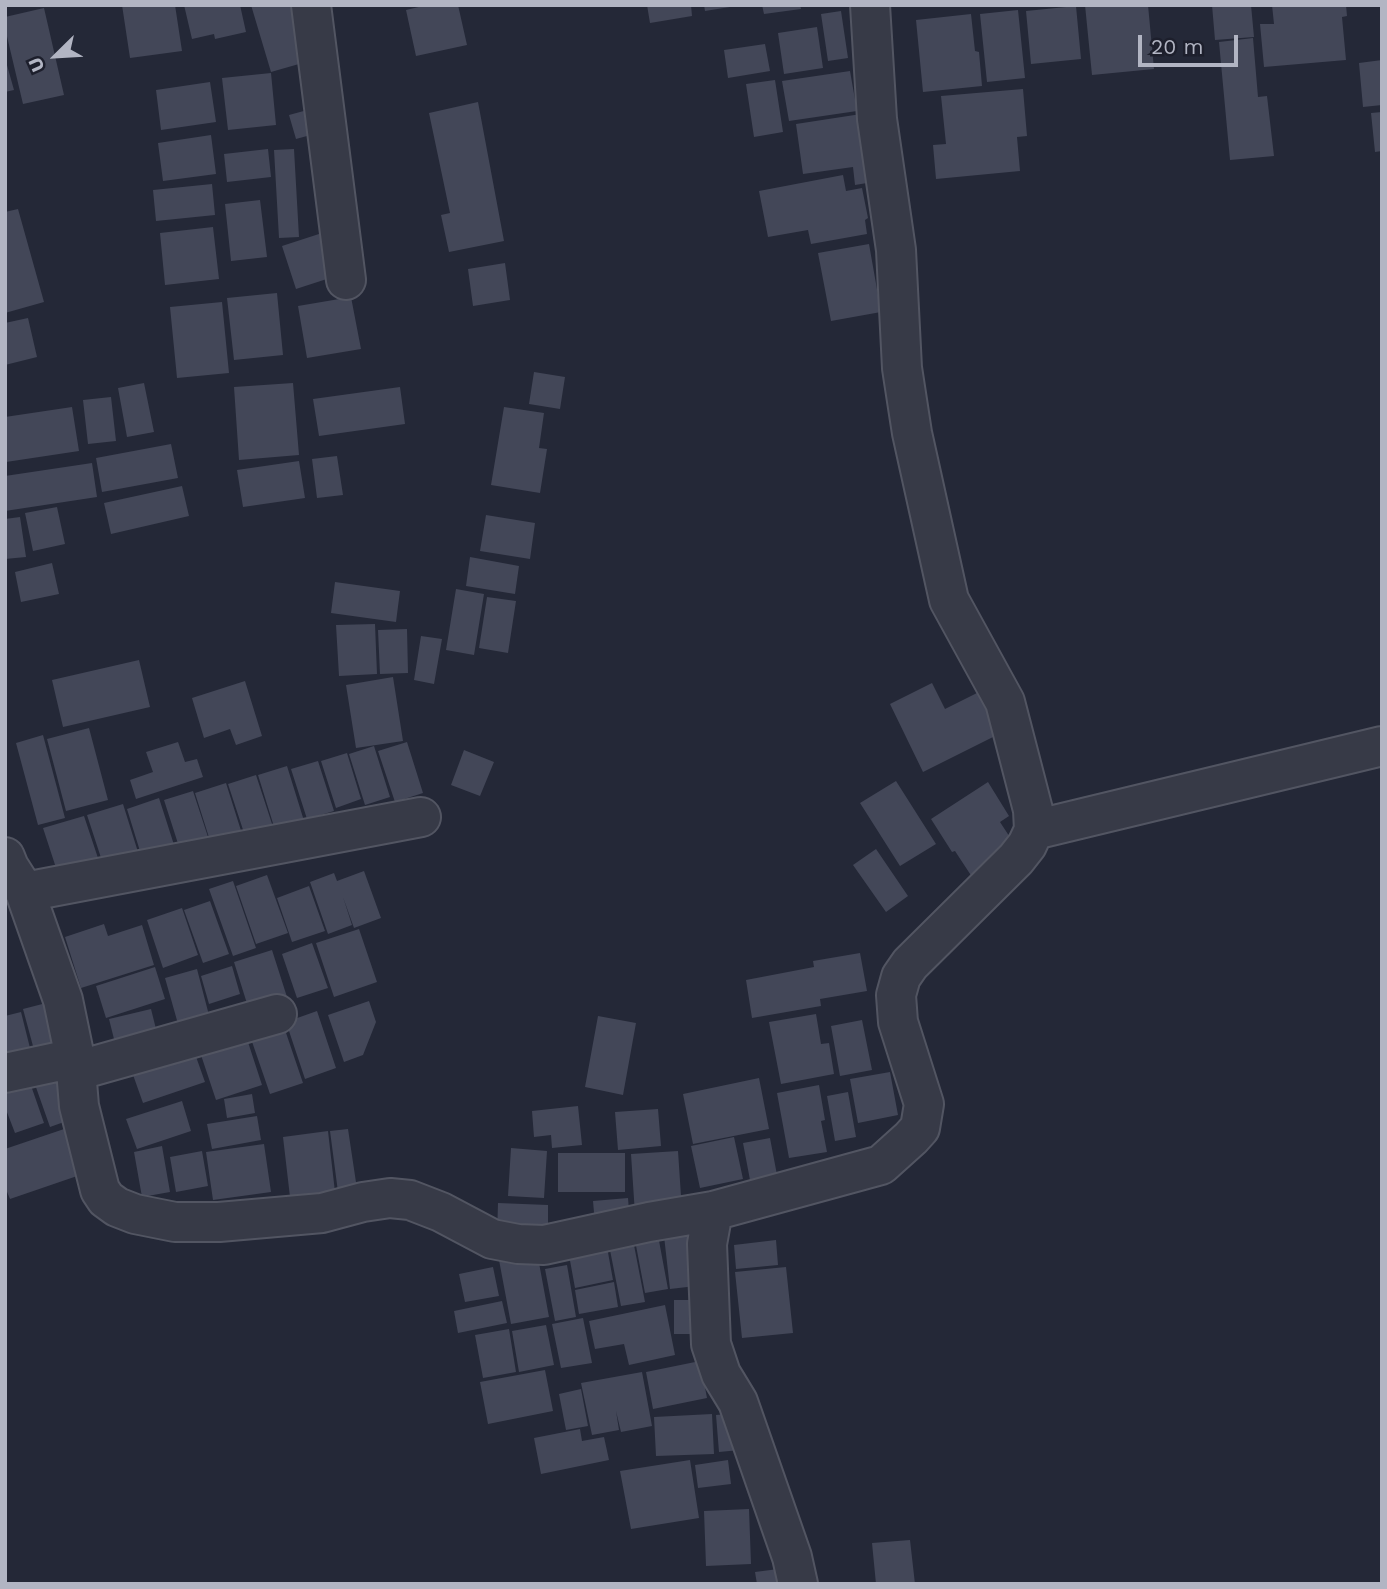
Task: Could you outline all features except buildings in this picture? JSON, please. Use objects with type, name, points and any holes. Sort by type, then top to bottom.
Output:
[{"type":"street","points":[[310,5],[346,280]]},
{"type":"street","points":[[5,857],[25,892],[63,1000],[75,1065],[79,1106],[100,1190],[106,1199],[117,1207],[135,1214],[175,1222],[219,1222],[322,1213],[390,1198],[410,1200],[441,1212],[492,1239],[544,1245],[622,1227],[713,1211],[881,1165],[916,1133],[920,1128],[924,1104],[898,1022],[896,995],[901,977],[910,964],[1016,859],[1034,830],[1033,810],[1005,702],[949,600],[912,433],[902,368],[896,250],[877,118],[870,5]]},
{"type":"street","points":[[1034,830],[1382,746]]},
{"type":"street","points":[[25,892],[421,817]]},
{"type":"street","points":[[5,1073],[75,1065],[277,1014]]},
{"type":"street","points":[[713,1211],[707,1244],[711,1344],[721,1374],[743,1415],[792,1557],[798,1584]]}]
